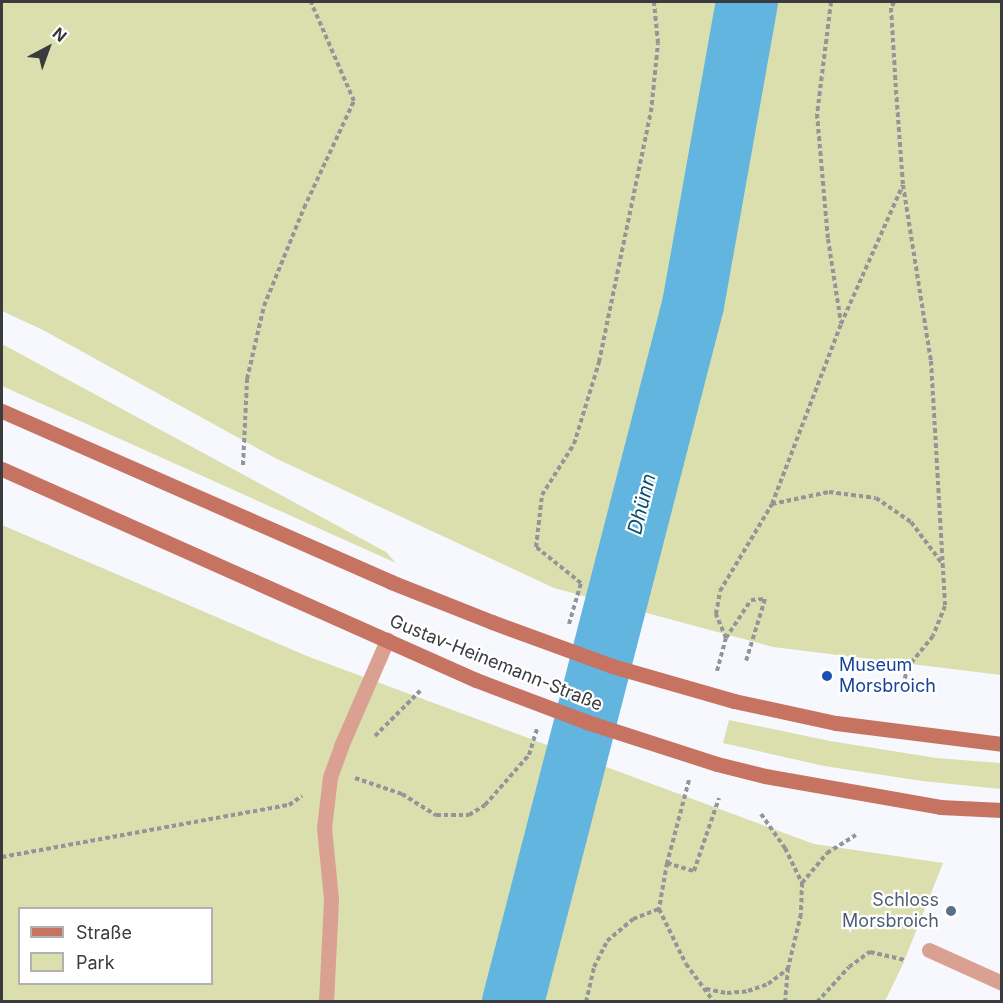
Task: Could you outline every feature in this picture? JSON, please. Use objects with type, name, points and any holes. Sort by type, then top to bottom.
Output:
[{"type":"main road","name":"Gustav-Heinemann-Straße","points":[[2,411],[391,582],[612,666],[734,701],[836,723],[1002,744]]},
{"type":"main road","name":"Gustav-Heinemann-Straße","points":[[2,469],[476,680],[590,723],[717,764],[765,776],[940,807],[1002,810]]},
{"type":"lane","points":[[326,1002],[331,899],[324,828],[341,746],[387,640]]},
{"type":"lane","points":[[929,950],[1002,982]]},
{"type":"path","points":[[243,465],[247,379],[264,306],[304,208],[354,101],[311,2]]},
{"type":"path","points":[[581,583],[536,547],[542,495],[574,444],[599,362],[651,112],[658,43],[654,2]]},
{"type":"path","points":[[831,2],[817,114],[828,239],[841,324]]},
{"type":"path","points":[[894,2],[891,8],[903,184],[931,361],[945,606],[933,636],[908,667],[903,684]]},
{"type":"path","points":[[746,661],[765,599],[752,600],[726,638],[716,614],[720,591],[772,504],[841,324],[903,184]]},
{"type":"path","points":[[772,504],[829,492],[876,498],[911,522],[942,562]]},
{"type":"path","points":[[367,743],[420,691]]},
{"type":"path","points":[[2,857],[289,805],[334,774],[402,794],[436,815],[469,814],[485,805],[529,755]]},
{"type":"path","points":[[667,863],[694,871],[719,798]]},
{"type":"path","points":[[761,814],[785,848],[802,883],[801,914],[788,968],[785,1002]]},
{"type":"path","points":[[802,883],[827,853],[856,835]]},
{"type":"path","points":[[586,1002],[594,967],[607,941],[633,919],[659,909],[686,964],[714,1002]]},
{"type":"path","points":[[817,1002],[849,967],[870,951],[913,963]]},
{"type":"path","points":[[705,988],[727,993],[748,991],[768,984],[788,968]]},
{"type":"green space","points":[[2,2],[1001,2],[1001,675],[773,647],[554,588],[275,458],[43,330],[2,311]]},
{"type":"green space","points":[[2,344],[386,552],[396,563],[2,386]]},
{"type":"green space","points":[[2,525],[307,656],[814,844],[943,863],[903,964],[885,1001],[2,1001]]},
{"type":"green space","points":[[729,720],[830,741],[936,758],[1001,763],[1001,789],[922,781],[824,766],[723,743]]},
{"type":"waterway","name":"Dhünn","points":[[513,1002],[693,305],[747,2]]},
{"type":"place","name":"Museum Morsbroich","points":[[827,676]]},
{"type":"place","name":"Schloss Morsbroich","points":[[951,911]]}]
